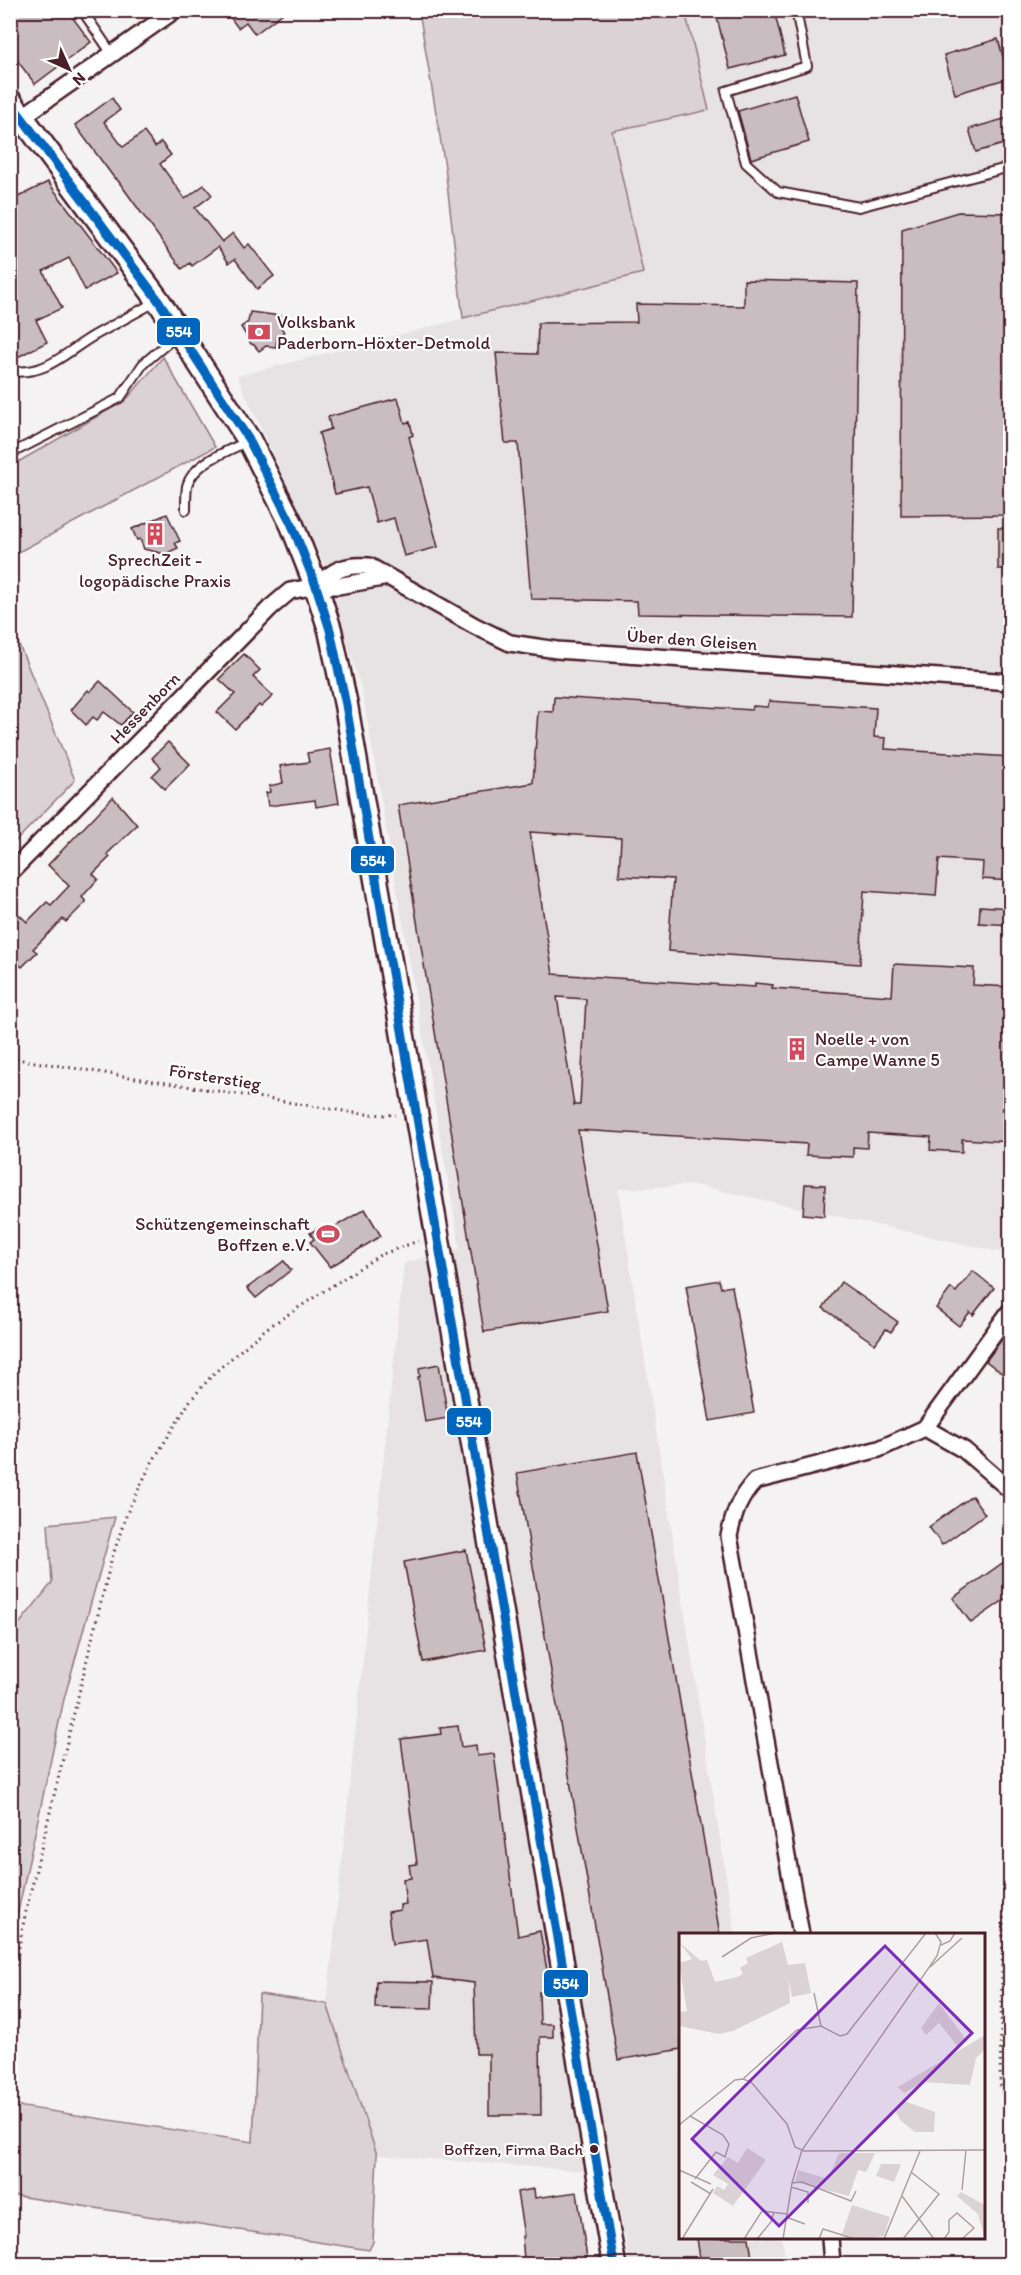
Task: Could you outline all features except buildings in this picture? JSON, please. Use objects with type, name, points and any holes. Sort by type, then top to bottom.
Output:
[{"type":"main road","points":[[16,109],[158,300],[249,440],[292,525],[316,586],[330,630],[346,705],[614,2265]]},
{"type":"street","points":[[16,109],[112,54],[175,10]]},
{"type":"street","name":"Über den Gleisen","points":[[316,586],[338,586],[388,577],[510,643],[557,650],[1011,682]]},
{"type":"street","name":"Hessenborn","points":[[10,873],[270,608],[290,591],[316,586]]},
{"type":"street","points":[[801,1933],[729,1536],[735,1508],[743,1494],[756,1481],[879,1449],[925,1428],[1011,1311]]},
{"type":"street","points":[[925,1428],[964,1450],[1011,1490]]},
{"type":"street","points":[[830,2239],[832,2265]]},
{"type":"lane","points":[[82,10],[112,54]]},
{"type":"lane","points":[[796,10],[807,66],[726,91],[746,163],[778,192],[859,207],[1011,167]]},
{"type":"lane","points":[[10,371],[27,373],[54,364],[94,336],[158,300]]},
{"type":"lane","points":[[10,454],[120,398],[143,364],[180,332]]},
{"type":"lane","points":[[186,510],[188,484],[193,474],[202,465],[249,440]]},
{"type":"path","name":"Försterstieg","points":[[10,1058],[362,1114],[416,1116]]},
{"type":"path","points":[[10,1995],[26,1916],[111,1562],[127,1513],[151,1464],[174,1424],[214,1373],[267,1328],[380,1255],[437,1235]]},
{"type":"path","points":[[1011,1894],[1003,1919],[1000,2084],[1011,2115]]},
{"type":"shaded area","points":[[419,11],[685,11],[709,110],[612,131],[643,273],[463,318],[445,167]]},
{"type":"shaded area","points":[[685,11],[1010,11],[1010,1254],[695,1185],[618,1189],[735,1933],[679,1933],[679,2239],[782,2239],[786,2264],[630,2264],[613,2173],[377,2155],[327,2004],[404,1263],[460,1249],[363,696],[325,566],[237,376],[643,273],[612,131],[709,109]]},
{"type":"shaded area","points":[[163,357],[215,447],[11,556],[11,466],[126,400]]},
{"type":"shaded area","points":[[10,623],[75,780],[11,846],[10,846]]},
{"type":"shaded area","points":[[115,1517],[64,1699],[11,1944],[11,1634],[52,1583],[48,1524]]},
{"type":"shaded area","points":[[259,1994],[327,2004],[377,2155],[373,2242],[369,2250],[11,2195],[11,2105],[253,2142]]},
{"type":"transit line","name":"554","points":[[10,102],[158,300],[249,440],[292,525],[316,586],[330,630],[346,705],[614,2264]]},
{"type":"place","name":"Volksbank Paderborn-Höxter-Detmold","points":[[259,332]]},
{"type":"place","name":"SprechZeit - logopädische Praxis","points":[[155,534]]},
{"type":"place","name":"Noelle + von Campe Wanne 5","points":[[797,1049]]},
{"type":"place","name":"Schützengemeinschaft Boffzen e.V.","points":[[328,1234]]},
{"type":"place","name":"Boffzen, Firma Bach","points":[[594,2149]]}]
